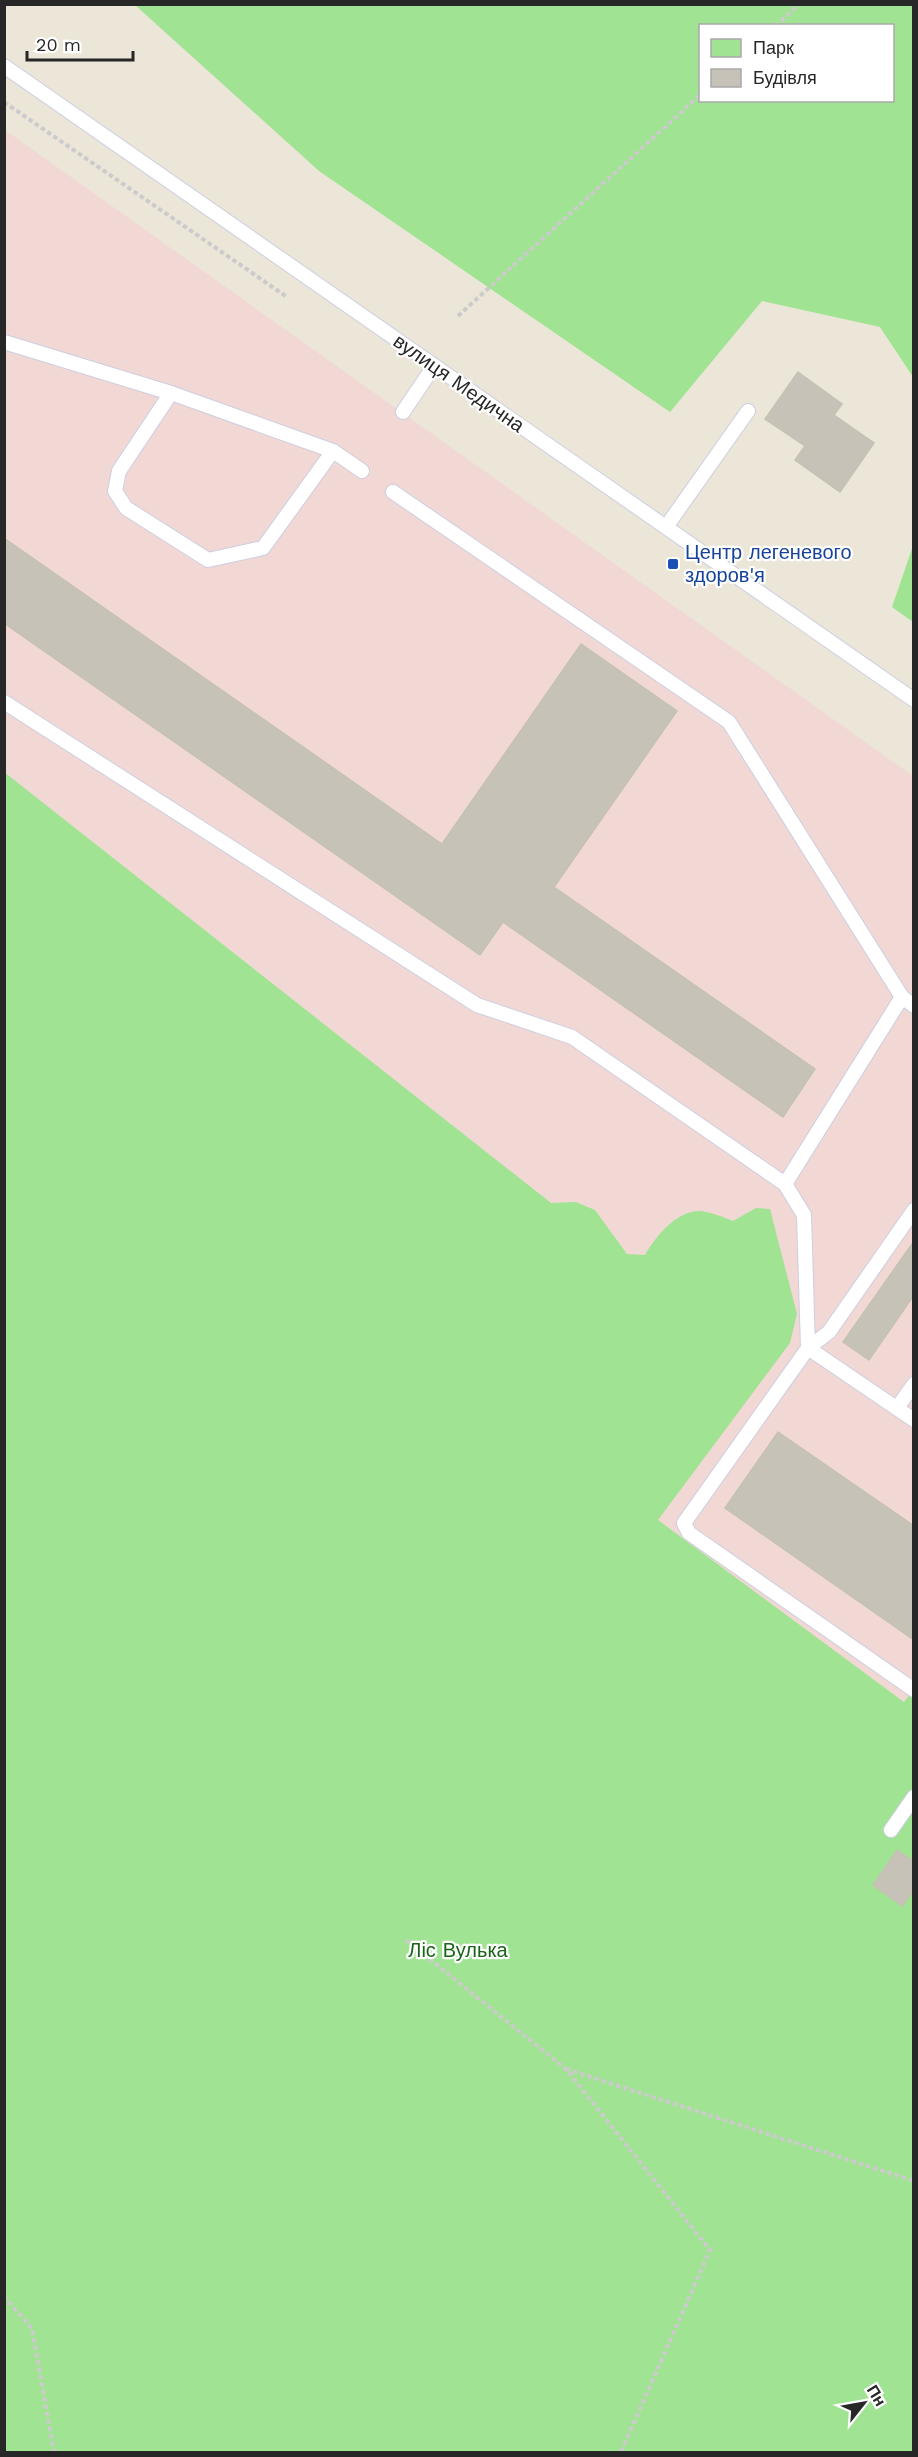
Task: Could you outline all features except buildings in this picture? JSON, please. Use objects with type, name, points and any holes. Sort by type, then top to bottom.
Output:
[{"type":"lane","name":"вулиця Медична","points":[[4,66],[914,700]]},
{"type":"lane","points":[[4,342],[171,393],[333,451],[362,471]]},
{"type":"lane","points":[[403,412],[434,366]]},
{"type":"lane","points":[[171,393],[119,471],[115,491],[126,508],[207,560],[263,548],[333,451]]},
{"type":"lane","points":[[666,527],[748,411]]},
{"type":"lane","points":[[393,492],[729,722],[902,996],[914,1006]]},
{"type":"lane","points":[[4,702],[477,1005],[572,1037],[785,1184],[804,1215],[808,1348]]},
{"type":"lane","points":[[785,1184],[902,996]]},
{"type":"lane","points":[[914,1210],[829,1332],[808,1348],[686,1518],[686,1529],[914,1690]]},
{"type":"lane","points":[[808,1348],[914,1420]]},
{"type":"lane","points":[[897,1408],[914,1384]]},
{"type":"lane","points":[[891,1830],[914,1797]]},
{"type":"path","points":[[778,24],[799,4]]},
{"type":"path","points":[[458,316],[699,95]]},
{"type":"path","points":[[406,1940],[566,2069],[710,2250],[621,2452]]},
{"type":"path","points":[[566,2069],[914,2181]]},
{"type":"path","points":[[4,2296],[32,2329],[54,2452]]},
{"type":"shaded area","points":[[5,130],[913,776],[913,2007],[5,1473]]},
{"type":"green space","points":[[135,5],[913,5],[913,377],[880,327],[762,301],[670,412],[319,171]]},
{"type":"green space","points":[[913,546],[914,622],[892,607]]},
{"type":"green space","name":"Ліс Вулька","points":[[4,772],[551,1203],[576,1202],[595,1210],[627,1254],[645,1255],[668,1226],[691,1212],[708,1212],[733,1221],[756,1208],[770,1209],[797,1314],[790,1343],[658,1520],[904,1702],[913,1690],[913,2452],[5,2452]]},
{"type":"place","name":"Центр легеневого здоров'я","points":[[673,564]]}]
